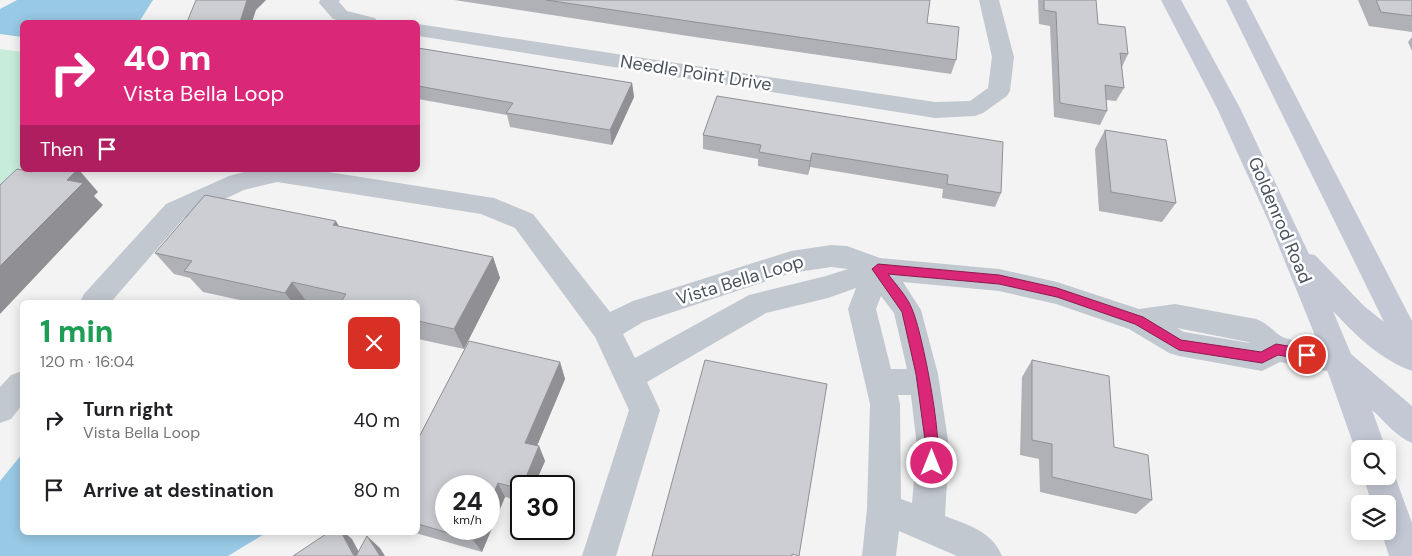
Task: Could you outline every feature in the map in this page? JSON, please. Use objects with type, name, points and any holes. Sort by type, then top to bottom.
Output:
[{"type":"main road","name":"Goldenrod Road","points":[[1171,0],[1201,53],[1248,147],[1295,253],[1367,440]]},
{"type":"main road","points":[[1236,0],[1412,350]]},
{"type":"main road","points":[[1295,253],[1354,314],[1385,341],[1412,358]]},
{"type":"main road","points":[[1337,360],[1404,419],[1412,429]]},
{"type":"main road","points":[[1382,485],[1406,556]]},
{"type":"street","name":"Needle Point Drive","points":[[420,30],[935,110],[975,108],[1000,91],[1003,57],[989,0]]},
{"type":"street","points":[[335,7],[364,20]]},
{"type":"street","points":[[96,300],[176,211],[238,182],[277,172],[485,205],[524,221],[606,329],[645,410],[599,556]]},
{"type":"street","name":"Vista Bella Loop","points":[[606,329],[633,313],[791,262],[831,256],[847,257],[878,269],[999,280],[1057,293],[1139,321],[1179,344],[1262,358],[1276,349],[1337,360]]},
{"type":"street","points":[[878,269],[862,309],[885,404],[884,509],[879,556]]},
{"type":"street","points":[[878,269],[907,310],[924,382],[933,447],[927,527]]},
{"type":"street","name":"Vista Bella Loop","points":[[629,377],[759,303],[828,287],[878,269]]},
{"type":"street","points":[[879,382],[924,382]]},
{"type":"street","points":[[0,409],[20,386]]},
{"type":"street","points":[[884,509],[967,542],[985,556]]},
{"type":"green space","points":[[0,49],[20,52],[20,172],[56,172],[0,199]]},
{"type":"water","points":[[17,0],[153,0],[140,20],[20,20],[20,37],[0,34],[0,9]]},
{"type":"water","points":[[20,456],[20,535],[263,535],[228,556],[0,556],[0,481]]},
{"type":"building","points":[[196,0],[247,0],[241,20],[188,20]]},
{"type":"building","points":[[546,0],[930,0],[927,23],[959,27],[956,60],[688,21]]},
{"type":"building","points":[[1044,0],[1096,0],[1098,24],[1125,27],[1128,54],[1120,53],[1124,88],[1105,85],[1107,111],[1060,103],[1056,12],[1044,10]]},
{"type":"building","points":[[1376,0],[1412,0],[1412,16],[1381,12]]},
{"type":"building","points":[[420,48],[632,83],[610,130],[506,113],[513,103],[420,86]]},
{"type":"building","points":[[717,96],[1003,142],[1001,193],[947,184],[948,175],[812,153],[810,161],[759,152],[761,145],[703,135]]},
{"type":"building","points":[[1105,130],[1166,140],[1176,203],[1111,192]]},
{"type":"building","points":[[17,169],[20,170],[20,172],[75,172],[67,180],[83,183],[0,266],[0,185]]},
{"type":"building","points":[[205,195],[336,221],[333,225],[493,257],[454,329],[420,321],[420,300],[342,300],[346,294],[292,282],[285,293],[184,271],[192,261],[155,253]]},
{"type":"building","points":[[469,341],[560,362],[525,443],[539,446],[527,475],[510,475],[510,486],[500,484],[500,475],[435,475],[435,529],[420,525],[420,435]]},
{"type":"building","points":[[705,360],[827,384],[799,556],[792,554],[792,556],[652,556]]},
{"type":"building","points":[[1032,360],[1109,376],[1114,447],[1148,455],[1152,500],[1052,477],[1052,444],[1032,440]]},
{"type":"building","points":[[324,535],[343,535],[354,556],[293,556]]},
{"type":"building","points":[[367,536],[380,556],[356,556]]},
{"type":"route","points":[[932,463],[933,447],[923,374],[907,310],[878,269],[999,280],[1057,293],[1139,321],[1179,344],[1262,358],[1276,349],[1307,355]]}]
